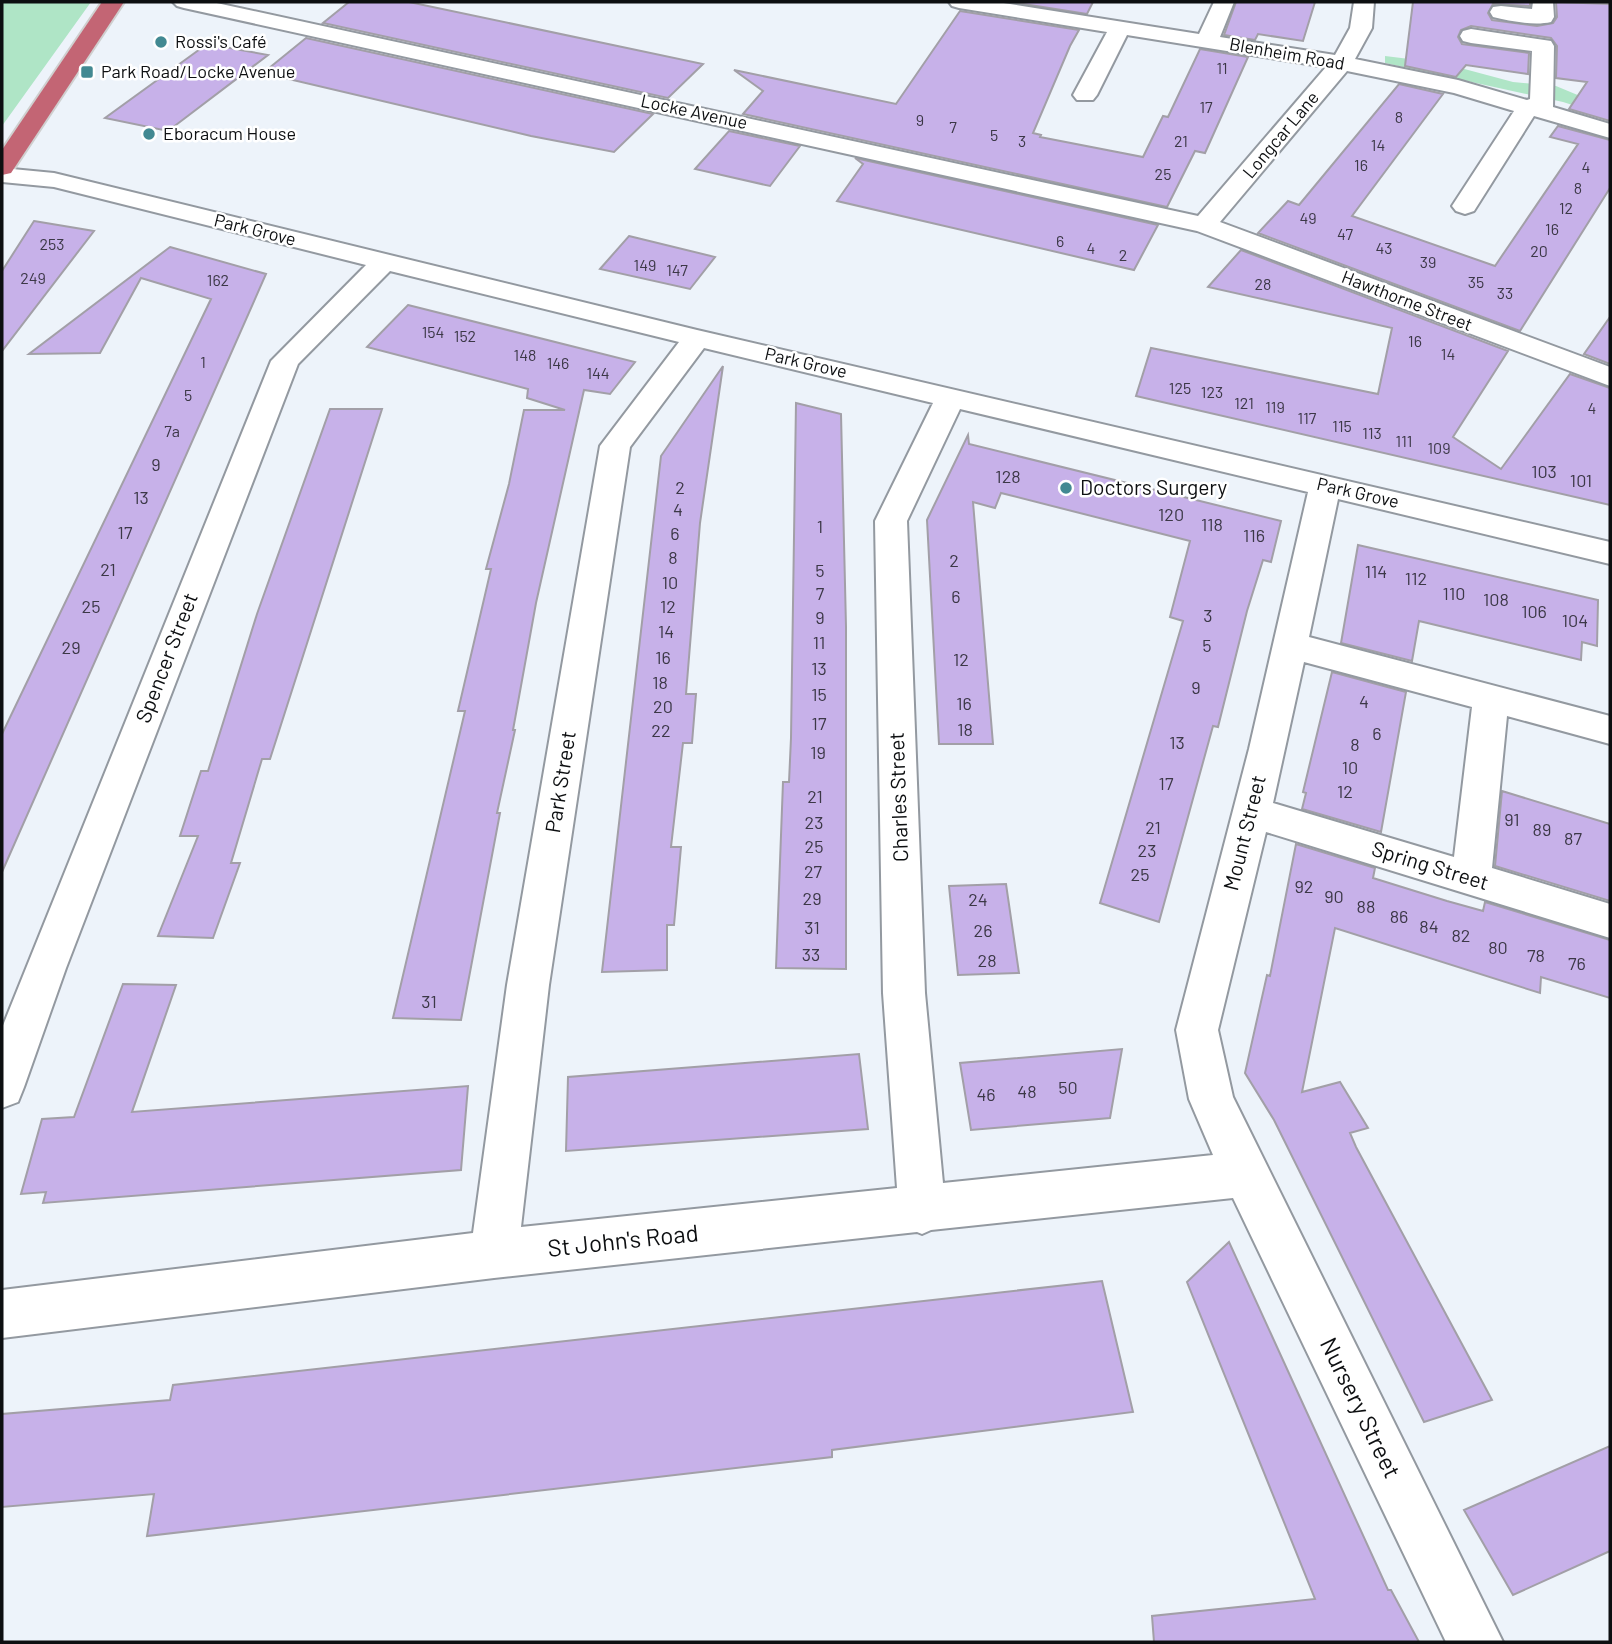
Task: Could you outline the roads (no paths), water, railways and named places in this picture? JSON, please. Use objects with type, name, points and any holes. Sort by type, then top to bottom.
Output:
[{"type":"highway","points":[[2,168],[113,2]]},
{"type":"street","name":"Locke Avenue","points":[[184,2],[1204,225]]},
{"type":"street","name":"Blenheim Road","points":[[960,2],[1342,63],[1535,107],[1610,131]]},
{"type":"street","points":[[1207,40],[1223,2]]},
{"type":"street","name":"Longcar Lane","points":[[1204,225],[1342,63],[1361,28],[1364,2]]},
{"type":"street","points":[[1501,12],[1543,17],[1543,2]]},
{"type":"street","points":[[1085,95],[1120,27]]},
{"type":"street","points":[[1465,206],[1535,107],[1543,46],[1471,36]]},
{"type":"street","name":"Park Grove","points":[[2,175],[54,180],[697,338],[1610,553]]},
{"type":"street","name":"Hawthorne Street","points":[[1204,225],[1610,377]]},
{"type":"street","name":"Spencer Street","points":[[2,1087],[45,968],[279,373],[285,361],[384,262]]},
{"type":"street","name":"Park Street","points":[[494,1254],[528,985],[615,446],[697,338]]},
{"type":"street","name":"Charles Street","points":[[922,1211],[904,993],[891,522],[951,397]]},
{"type":"street","name":"Mount Street","points":[[1245,1174],[1211,1099],[1197,1030],[1290,645],[1325,486]]},
{"type":"street","points":[[1290,645],[1610,730]]},
{"type":"street","points":[[1471,878],[1491,699]]},
{"type":"street","name":"Spring Street","points":[[1250,812],[1610,921]]},
{"type":"street","name":"St John's Road","points":[[2,1314],[494,1254],[922,1211],[1245,1174]]},
{"type":"street","name":"Nursery Street","points":[[1245,1174],[1475,1642]]},
{"type":"place","name":"Rossi's Café","points":[[161,42]]},
{"type":"place","name":"Park Road/Locke Avenue","points":[[87,72]]},
{"type":"place","name":"Eboracum House","points":[[149,134]]},
{"type":"place","name":"Doctors Surgery","points":[[1066,488]]}]
